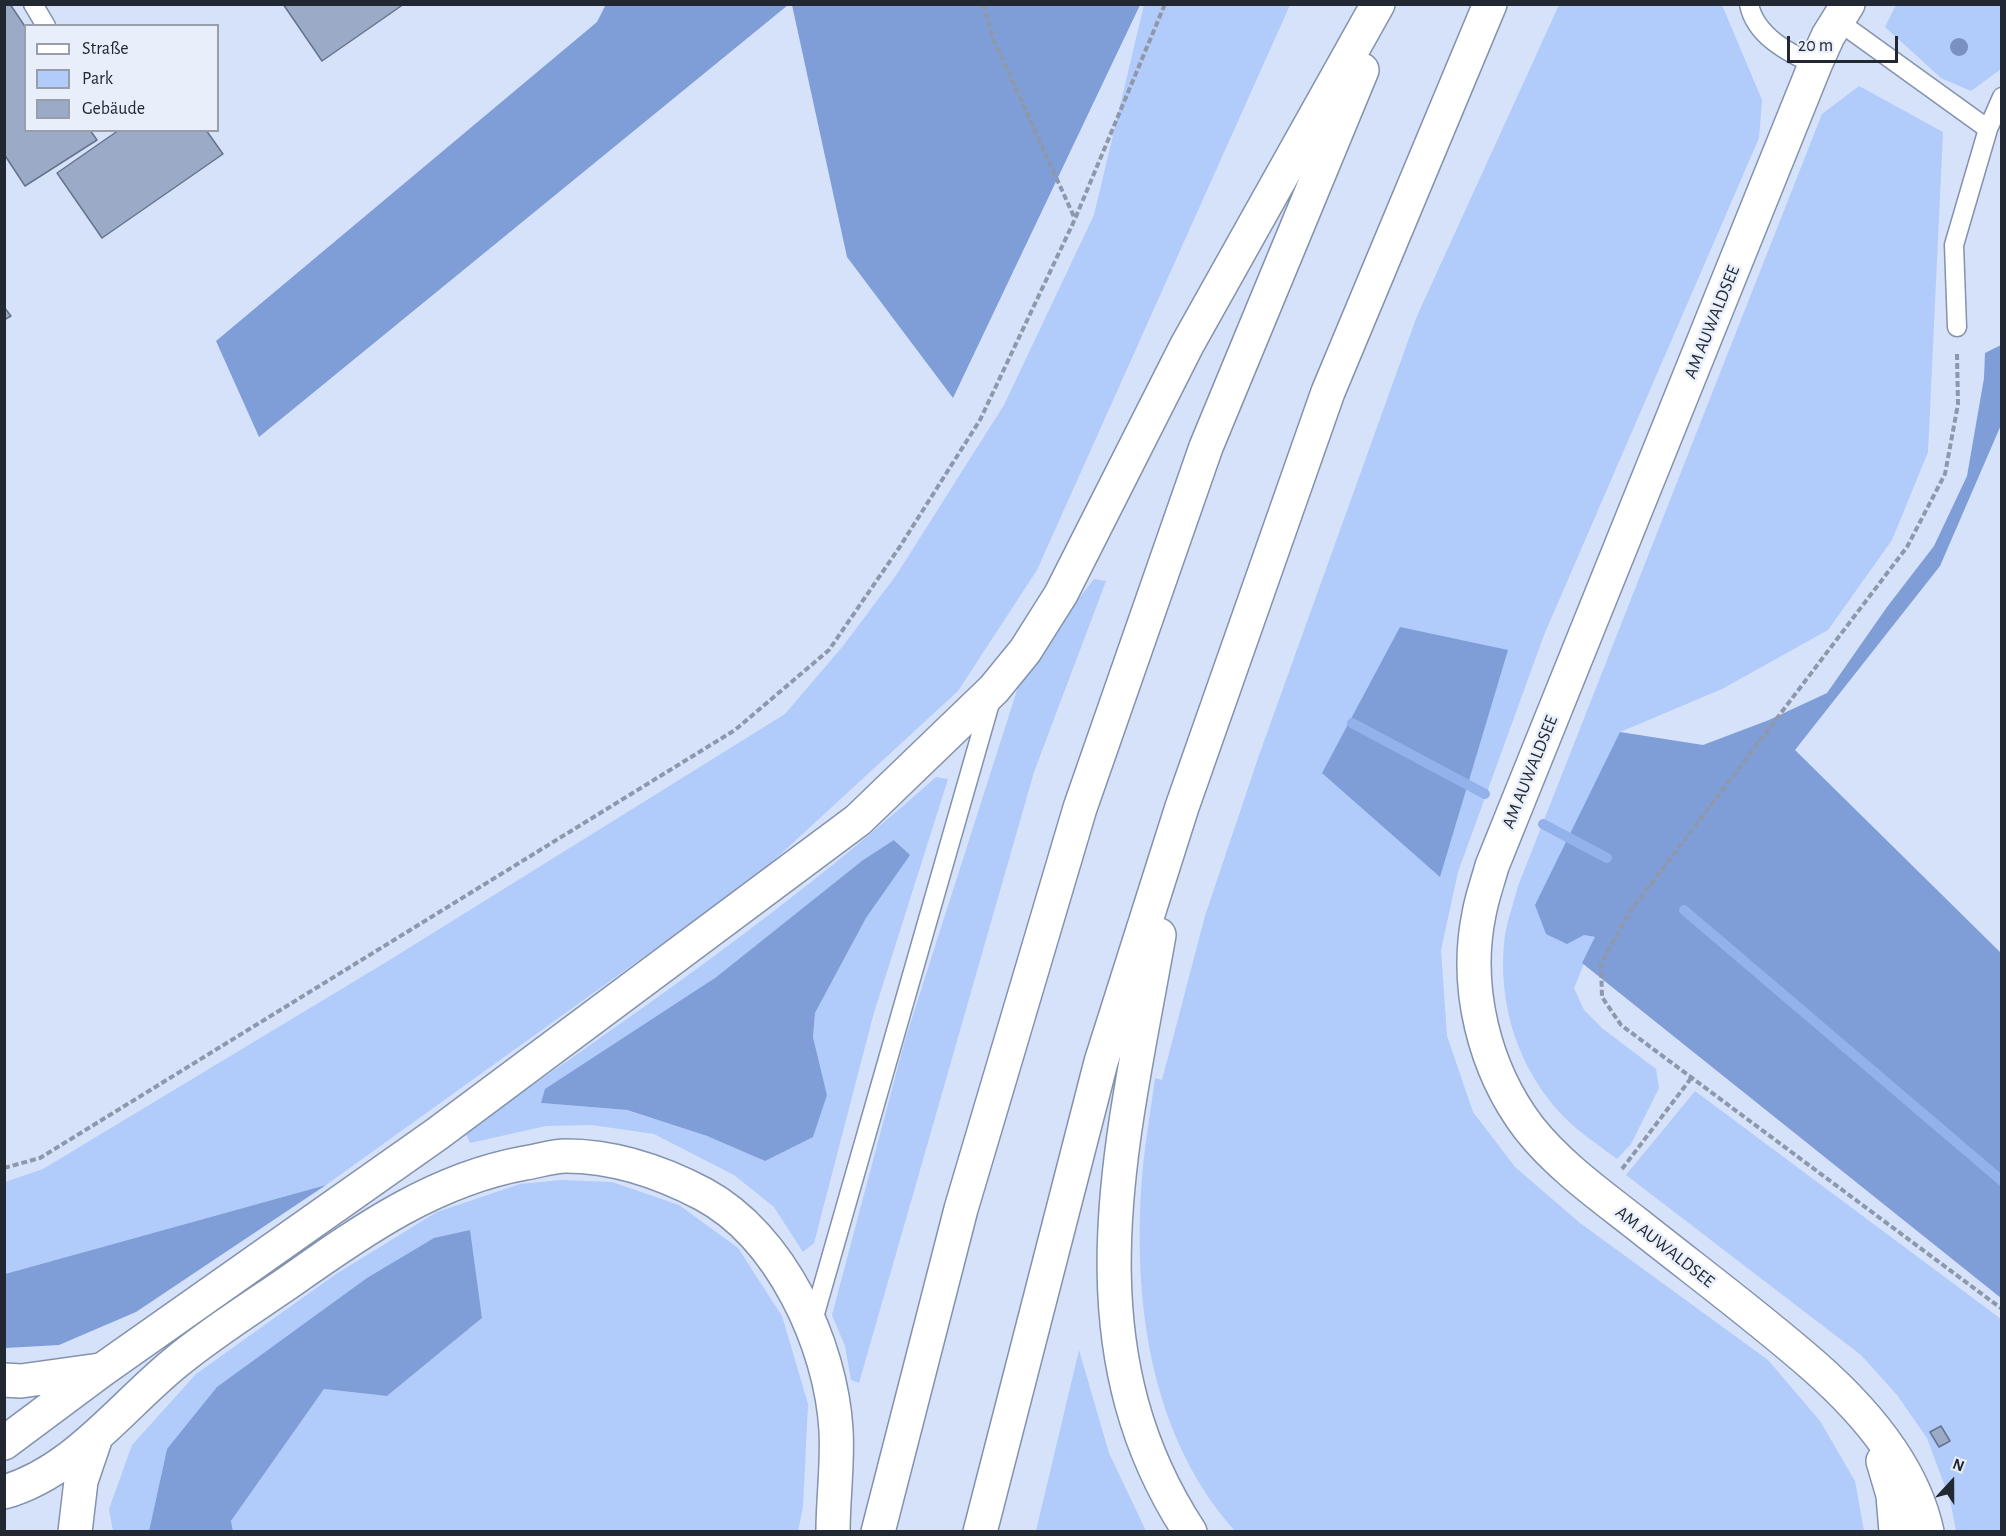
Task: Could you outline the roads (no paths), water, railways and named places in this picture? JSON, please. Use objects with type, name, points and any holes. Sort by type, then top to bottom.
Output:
[{"type":"main road","points":[[4,1443],[102,1370],[437,1134],[858,820],[994,689],[1026,651],[1061,594],[1187,345],[1378,4]]},
{"type":"main road","points":[[878,1532],[961,1209],[1080,808],[1206,447],[1390,4]]},
{"type":"main road","points":[[980,1532],[1101,1062],[1182,807],[1328,392],[1490,4]]},
{"type":"main road","name":"AM AUWALDSEE","points":[[1843,13],[1815,66],[1492,866],[1479,914],[1474,960],[1477,1006],[1488,1051],[1507,1094],[1530,1128],[1568,1169],[1836,1385],[1872,1425],[1906,1477],[1922,1509],[1927,1532]]},
{"type":"main road","points":[[1182,807],[1124,1136],[1115,1210],[1112,1269],[1116,1326],[1127,1391],[1148,1455],[1185,1528]]},
{"type":"main road","points":[[4,1492],[36,1478],[96,1437],[176,1362],[345,1242],[415,1200],[465,1177],[565,1156],[623,1163],[673,1179],[724,1205],[759,1239],[787,1277],[827,1366],[836,1430],[832,1532]]},
{"type":"main road","points":[[4,1380],[21,1381],[102,1370]]},
{"type":"main road","name":"AM AUWALDSEE","points":[[1872,1425],[1893,1495],[1896,1532]]},
{"type":"main road","points":[[75,1532],[81,1481],[96,1437]]},
{"type":"lane","points":[[33,4],[45,24]]},
{"type":"lane","points":[[1749,4],[1762,31],[1777,45],[1815,66]]},
{"type":"lane","points":[[1843,13],[1988,129]]},
{"type":"lane","points":[[1957,327],[1954,245],[1988,129],[2001,97]]},
{"type":"lane","points":[[811,1327],[994,689]]},
{"type":"waterway","points":[[1352,723],[1485,794]]},
{"type":"waterway","points":[[1543,824],[1607,858]]},
{"type":"waterway","points":[[1684,910],[2002,1181]]}]
